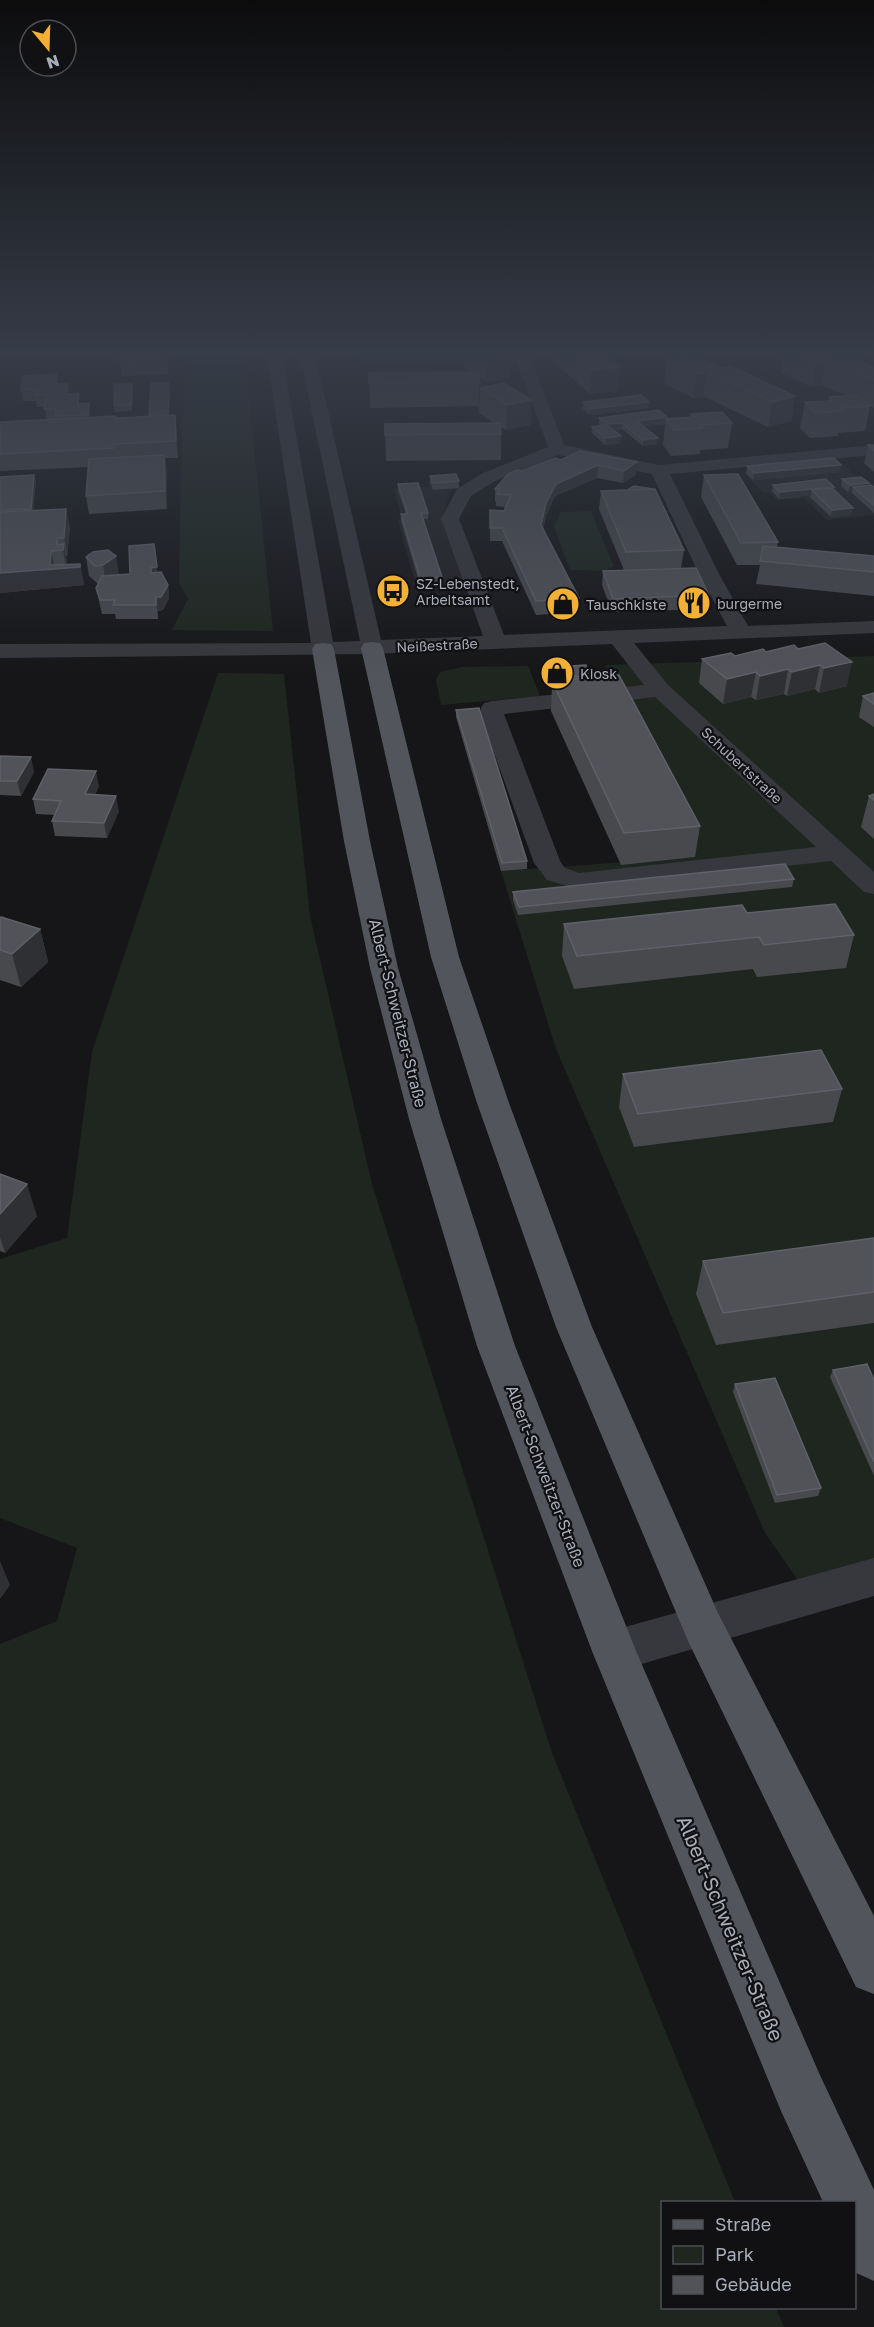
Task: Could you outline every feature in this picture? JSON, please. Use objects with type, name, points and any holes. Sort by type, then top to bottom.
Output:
[{"type":"main road","points":[[372,648],[445,957],[493,1104],[574,1327],[703,1627],[874,1969]]},
{"type":"main road","name":"Albert-Schweitzer-Straße","points":[[324,649],[357,841],[384,968],[425,1119],[496,1346],[614,1652],[800,2092],[851,2201]]},
{"type":"main road","points":[[856,2212],[874,2252]]},
{"type":"street","name":"Albert-Schweitzer-Straße","points":[[292,460],[324,649]]},
{"type":"street","points":[[330,460],[372,648]]},
{"type":"street","points":[[496,642],[450,519],[463,493],[489,477],[531,460]]},
{"type":"street","points":[[608,460],[659,470],[771,460]]},
{"type":"street","points":[[659,470],[708,572],[741,632]]},
{"type":"street","name":"Neißestraße","points":[[0,651],[372,648],[874,627]]},
{"type":"street","name":"Schubertstraße","points":[[617,636],[660,690],[874,886]]},
{"type":"street","points":[[660,690],[492,708],[493,717],[547,863],[556,874],[578,881],[837,852]]},
{"type":"street","points":[[614,1652],[874,1577]]},
{"type":"shaded area","points":[[841,463],[874,492],[874,515],[827,520],[804,498],[777,500],[769,492],[763,492],[743,472]]},
{"type":"shaded area","points":[[456,480],[460,489],[451,490],[442,520],[465,586],[417,589],[398,520],[402,519],[394,489],[429,487],[428,481]]},
{"type":"green space","points":[[181,460],[255,460],[273,631],[172,630],[188,599],[179,583]]},
{"type":"green space","points":[[591,511],[614,567],[608,568],[610,571],[570,570],[554,527],[561,512]]},
{"type":"green space","points":[[874,656],[874,1577],[809,1596],[765,1533],[556,1049],[501,871],[695,857],[616,705],[606,665]]},
{"type":"green space","points":[[528,666],[540,696],[441,705],[436,680],[440,672],[462,667]]},
{"type":"green space","points":[[218,673],[284,674],[310,916],[372,1184],[552,1753],[735,2201],[661,2201],[661,2309],[776,2309],[784,2327],[0,2327],[0,1644],[57,1621],[77,1548],[0,1518],[0,1259],[67,1238],[92,1052]]},
{"type":"building","points":[[89,460],[164,460],[165,491],[86,496]]},
{"type":"building","points":[[551,460],[625,460],[637,462],[624,471],[598,465],[556,484],[546,503],[541,525],[579,598],[536,601],[502,528],[490,528],[490,510],[504,511],[511,495],[497,494],[499,489],[495,489],[508,474]]},
{"type":"building","points":[[817,460],[836,460],[841,465],[754,473],[747,466]]},
{"type":"building","points":[[456,474],[459,481],[433,483],[430,476]]},
{"type":"building","points":[[738,474],[778,542],[741,543],[704,475]]},
{"type":"building","points":[[34,475],[31,509],[0,510],[0,477]]},
{"type":"building","points":[[861,477],[869,483],[850,485],[842,479]]},
{"type":"building","points":[[826,479],[834,487],[780,492],[773,485]]},
{"type":"building","points":[[418,483],[428,513],[421,513],[442,577],[420,578],[401,514],[408,514],[398,484]]},
{"type":"building","points":[[871,485],[874,487],[874,505],[853,487]]},
{"type":"building","points":[[634,486],[653,489],[629,489]]},
{"type":"building","points":[[832,488],[853,508],[832,510],[812,490]]},
{"type":"building","points":[[655,489],[684,550],[626,552],[601,491]]},
{"type":"building","points":[[66,509],[64,538],[57,538],[57,545],[64,544],[63,550],[51,551],[50,565],[80,564],[80,567],[0,573],[0,512]]},
{"type":"building","points":[[154,544],[157,567],[151,568],[151,573],[161,572],[168,585],[161,597],[156,597],[156,605],[113,605],[115,600],[100,600],[96,588],[102,576],[130,574],[129,546]]},
{"type":"building","points":[[763,546],[874,556],[874,572],[760,561]]},
{"type":"building","points":[[108,550],[116,556],[103,565],[95,566],[86,557],[93,552]]},
{"type":"building","points":[[696,568],[709,595],[613,599],[603,571]]},
{"type":"building","points":[[825,643],[852,662],[824,668],[820,665],[792,672],[788,669],[760,676],[756,672],[727,679],[702,659],[731,653],[735,656],[763,649],[766,652],[794,645],[798,649]]},
{"type":"building","points":[[568,663],[569,666],[586,665],[590,676],[550,678],[546,664]]},
{"type":"building","points":[[619,675],[700,826],[624,833],[552,681]]},
{"type":"building","points":[[874,693],[874,704],[863,696]]},
{"type":"building","points":[[479,708],[527,861],[502,863],[456,710]]},
{"type":"building","points":[[0,756],[31,757],[17,781],[0,781]]},
{"type":"building","points":[[48,769],[96,771],[85,794],[116,796],[104,823],[52,821],[61,801],[33,799]]},
{"type":"building","points":[[785,864],[794,879],[519,907],[513,892]]},
{"type":"building","points":[[835,904],[854,935],[764,945],[759,937],[577,956],[564,924],[742,905],[747,913]]},
{"type":"building","points":[[1,917],[40,929],[12,954],[0,950]]},
{"type":"building","points":[[821,1050],[842,1089],[638,1114],[623,1074]]},
{"type":"building","points":[[0,1174],[27,1184],[0,1214]]},
{"type":"building","points":[[874,1238],[874,1292],[723,1313],[703,1261]]},
{"type":"building","points":[[867,1364],[874,1380],[874,1462],[833,1370]]},
{"type":"building","points":[[775,1378],[821,1488],[777,1495],[735,1384]]},
{"type":"place","name":"SZ-Lebenstedt, Arbeitsamt","points":[[393,591]]},
{"type":"place","name":"burgerme","points":[[694,603]]},
{"type":"place","name":"Tauschkiste","points":[[563,604]]},
{"type":"place","name":"Kiosk","points":[[557,673]]}]
